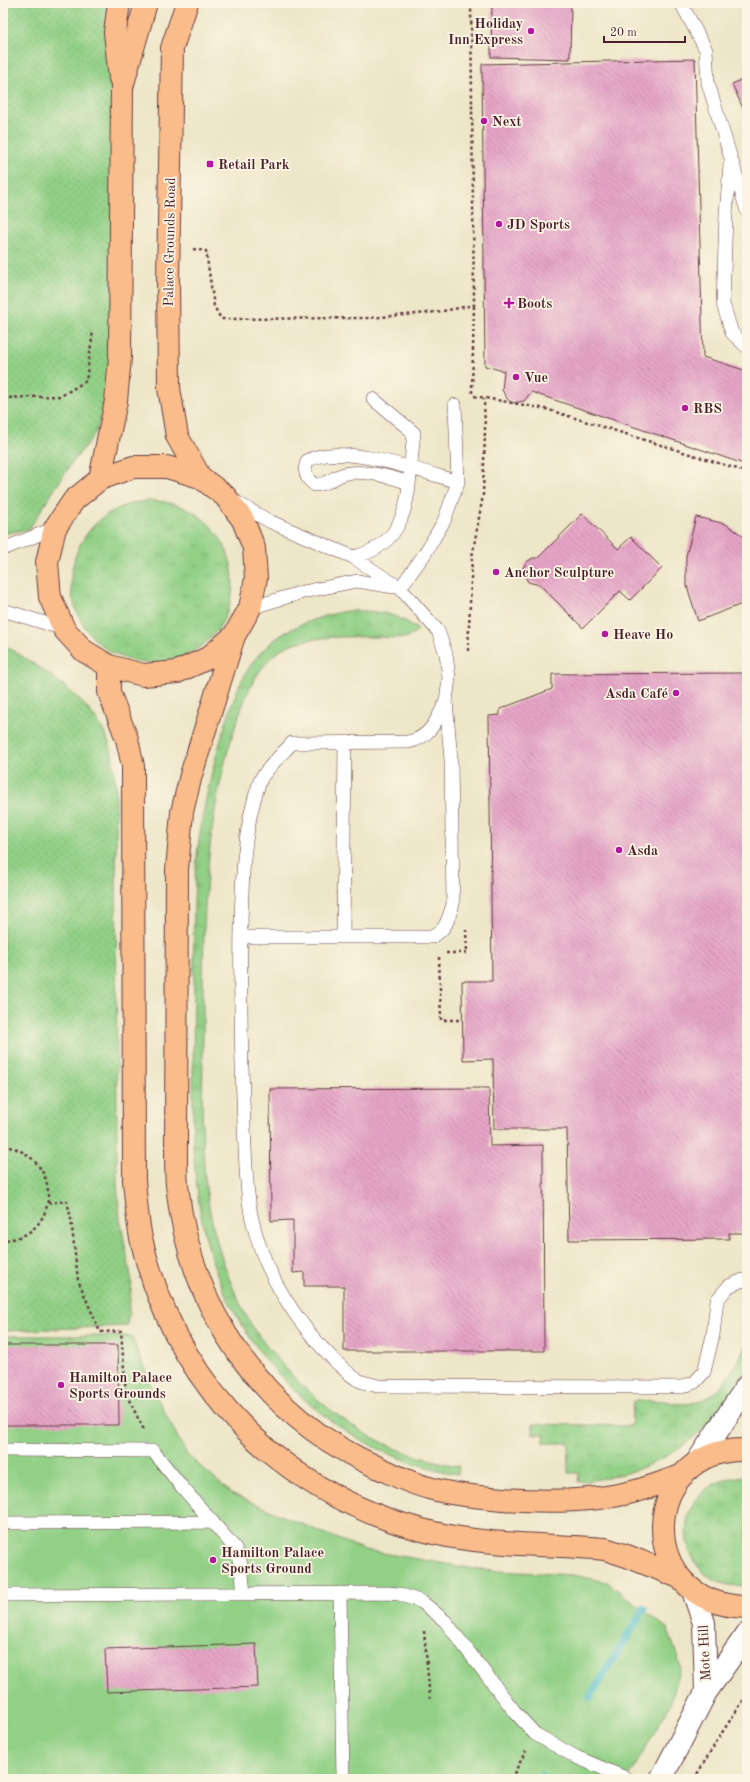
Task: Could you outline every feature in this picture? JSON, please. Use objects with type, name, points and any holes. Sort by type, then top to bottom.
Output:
[{"type":"main road","points":[[100,479],[116,401],[120,358],[122,87],[118,62],[116,32],[119,3]]},
{"type":"main road","points":[[122,87],[146,3]]},
{"type":"main road","name":"Palace Grounds Road","points":[[187,3],[172,48],[168,280],[169,388],[177,436],[200,477]]},
{"type":"main road","points":[[234,636],[208,658],[177,672],[143,675],[109,666],[84,651],[64,629],[50,597],[47,569],[47,562],[55,528],[74,500],[100,479],[133,467],[167,467],[200,477],[225,496],[244,520],[254,548],[256,578],[250,608],[234,636],[189,782],[182,812],[177,870],[177,1185],[183,1218],[198,1274],[210,1304],[245,1364],[269,1392],[312,1430],[364,1461],[428,1488],[457,1494],[522,1501],[591,1498],[631,1492],[690,1469],[715,1454],[734,1449],[747,1450]]},
{"type":"main road","points":[[109,666],[109,692],[127,740],[133,766],[134,1181],[138,1218],[142,1238],[161,1301],[173,1330],[190,1360],[226,1409],[276,1458],[318,1487],[370,1511],[402,1524],[451,1536],[605,1549],[627,1556],[686,1584],[710,1601],[730,1607],[747,1607]]},
{"type":"main road","points":[[686,1584],[670,1562],[664,1544],[662,1526],[665,1507],[672,1490],[690,1469]]},
{"type":"street","points":[[690,1469],[747,1386]]},
{"type":"street","name":"Mote Hill","points":[[686,1584],[704,1623],[706,1692]]},
{"type":"street","name":"Mote Hill","points":[[661,1779],[706,1692],[747,1634]]},
{"type":"lane","points":[[681,3],[706,50],[708,82],[747,211]]},
{"type":"lane","points":[[730,157],[726,214],[723,304],[732,333],[747,347]]},
{"type":"lane","points":[[353,557],[377,549],[396,531],[404,512],[410,468],[414,433],[373,399]]},
{"type":"lane","points":[[400,588],[424,555],[444,521],[458,482],[455,405]]},
{"type":"lane","points":[[408,483],[390,476],[351,472],[343,474],[327,483],[315,485],[309,481],[305,474],[304,468],[307,461],[321,455],[356,456],[384,460],[458,482]]},
{"type":"lane","points":[[225,496],[271,522],[353,557],[400,588],[438,630],[446,654],[449,678],[446,701],[451,760],[453,904],[446,926],[441,932],[432,937],[241,936]]},
{"type":"lane","points":[[3,549],[55,528]]},
{"type":"lane","points":[[250,608],[303,592],[357,581],[400,588]]},
{"type":"lane","points":[[3,610],[64,629]]},
{"type":"lane","points":[[446,701],[428,732],[419,740],[408,742],[292,743],[261,779],[248,822],[241,905],[240,1004],[243,1126],[248,1196],[252,1222],[259,1245],[268,1266],[292,1309],[310,1334],[348,1374],[359,1381],[378,1386],[682,1387],[695,1382],[704,1372],[713,1335],[717,1300],[729,1286],[743,1280],[747,1280]]},
{"type":"lane","points":[[343,937],[345,743]]},
{"type":"lane","points":[[3,1450],[154,1451],[182,1487],[235,1548],[241,1565],[244,1593]]},
{"type":"lane","points":[[3,1523],[213,1522]]},
{"type":"lane","points":[[3,1595],[244,1593],[399,1594],[422,1602],[445,1621],[515,1712],[535,1734],[576,1757],[628,1779]]},
{"type":"lane","points":[[340,1593],[343,1779]]},
{"type":"path","points":[[471,3],[474,305],[472,396],[546,409],[747,472]]},
{"type":"path","points":[[191,257],[192,249],[206,251],[214,306],[221,319],[370,318],[438,312],[474,305]]},
{"type":"path","points":[[3,398],[61,396],[86,381],[94,327]]},
{"type":"path","points":[[3,1147],[21,1150],[35,1159],[44,1172],[49,1187],[48,1203],[43,1217],[33,1229],[20,1237],[3,1240]]},
{"type":"path","points":[[48,1203],[67,1201],[71,1219],[78,1280],[100,1332],[121,1331],[126,1394],[154,1451]]},
{"type":"path","points":[[422,1602],[430,1699]]},
{"type":"path","points":[[694,1779],[747,1695]]},
{"type":"path","points":[[511,1779],[535,1734]]},
{"type":"green space","points":[[3,3],[109,3],[114,188],[112,376],[96,432],[69,467],[29,529],[3,534]]},
{"type":"green space","points":[[152,501],[183,507],[197,515],[209,525],[219,537],[227,551],[233,582],[227,613],[219,627],[209,639],[197,649],[183,657],[152,663],[121,657],[107,649],[95,639],[85,627],[77,613],[71,582],[77,551],[85,537],[95,525],[107,515],[121,507]]},
{"type":"green space","points":[[346,611],[384,613],[402,619],[418,630],[407,638],[322,638],[290,645],[279,651],[262,668],[250,687],[234,730],[223,769],[210,845],[204,922],[202,1113],[206,1187],[220,1254],[232,1286],[251,1324],[278,1360],[308,1391],[346,1421],[388,1445],[410,1454],[459,1466],[458,1474],[418,1464],[379,1449],[343,1429],[310,1404],[280,1375],[254,1343],[232,1307],[210,1254],[198,1194],[193,1147],[194,900],[200,832],[212,773],[224,729],[239,686],[256,658],[273,641],[292,629],[324,616]]},
{"type":"green space","points":[[3,644],[34,664],[78,698],[101,727],[109,743],[112,754],[116,789],[117,1183],[120,1219],[132,1282],[127,1326],[3,1331]]},
{"type":"green space","name":"Hamilton Palace Sports Ground","points":[[3,1336],[131,1336],[154,1392],[187,1455],[231,1493],[365,1550],[481,1570],[573,1575],[607,1582],[668,1629],[681,1667],[670,1705],[628,1779],[3,1779]]},
{"type":"green space","points":[[747,1344],[747,1371],[738,1386],[713,1418],[698,1434],[681,1447],[644,1467],[624,1474],[602,1479],[578,1482],[579,1473],[568,1473],[569,1443],[544,1443],[544,1434],[533,1434],[533,1424],[631,1426],[633,1401],[667,1401],[678,1404],[695,1403],[715,1392],[723,1384],[736,1365]]},
{"type":"green space","points":[[738,1477],[747,1477],[747,1585],[723,1584],[705,1574],[693,1558],[687,1538],[688,1518],[696,1500],[713,1485]]},
{"type":"building","name":"Holiday Inn Express","points":[[492,3],[571,3],[570,59],[491,57]]},
{"type":"building","points":[[695,59],[703,357],[747,371],[747,465],[531,392],[524,401],[513,403],[508,400],[502,390],[504,371],[485,366],[482,64]]},
{"type":"building","points":[[747,77],[747,117],[732,84]]},
{"type":"building","points":[[582,514],[618,549],[631,537],[662,568],[630,600],[620,591],[583,628],[540,585],[528,582],[523,572],[524,566],[528,561],[533,558],[538,558]]},
{"type":"building","points":[[696,517],[726,524],[747,539],[747,602],[698,621],[686,583],[686,556]]},
{"type":"building","name":"Asda","points":[[747,673],[747,1233],[729,1233],[729,1239],[569,1240],[567,1129],[494,1129],[493,1059],[463,1060],[462,981],[492,981],[489,716],[500,715],[500,709],[552,689],[552,674]]},
{"type":"building","points":[[489,1088],[490,1146],[543,1145],[544,1351],[344,1351],[344,1286],[304,1286],[304,1272],[293,1273],[293,1220],[271,1221],[270,1089]]},
{"type":"building","name":"Hamilton Palace Sports Grounds","points":[[3,1345],[118,1345],[119,1425],[3,1425]]},
{"type":"building","points":[[256,1644],[258,1687],[107,1692],[105,1649]]},
{"type":"waterway","points":[[590,1697],[644,1609]]},
{"type":"place","name":"Holiday Inn Express","points":[[531,31]]},
{"type":"place","name":"Next","points":[[484,121]]},
{"type":"place","name":"Retail Park","points":[[210,164]]},
{"type":"place","name":"JD Sports","points":[[499,224]]},
{"type":"place","name":"Boots","points":[[509,303]]},
{"type":"place","name":"Vue","points":[[516,377]]},
{"type":"place","name":"RBS","points":[[685,408]]},
{"type":"place","name":"Anchor Sculpture","points":[[496,572]]},
{"type":"place","name":"Heave Ho","points":[[605,634]]},
{"type":"place","name":"Asda Café","points":[[676,693]]},
{"type":"place","name":"Asda","points":[[619,850]]},
{"type":"place","name":"Hamilton Palace Sports Grounds","points":[[61,1385]]},
{"type":"place","name":"Hamilton Palace Sports Ground","points":[[213,1560]]}]
